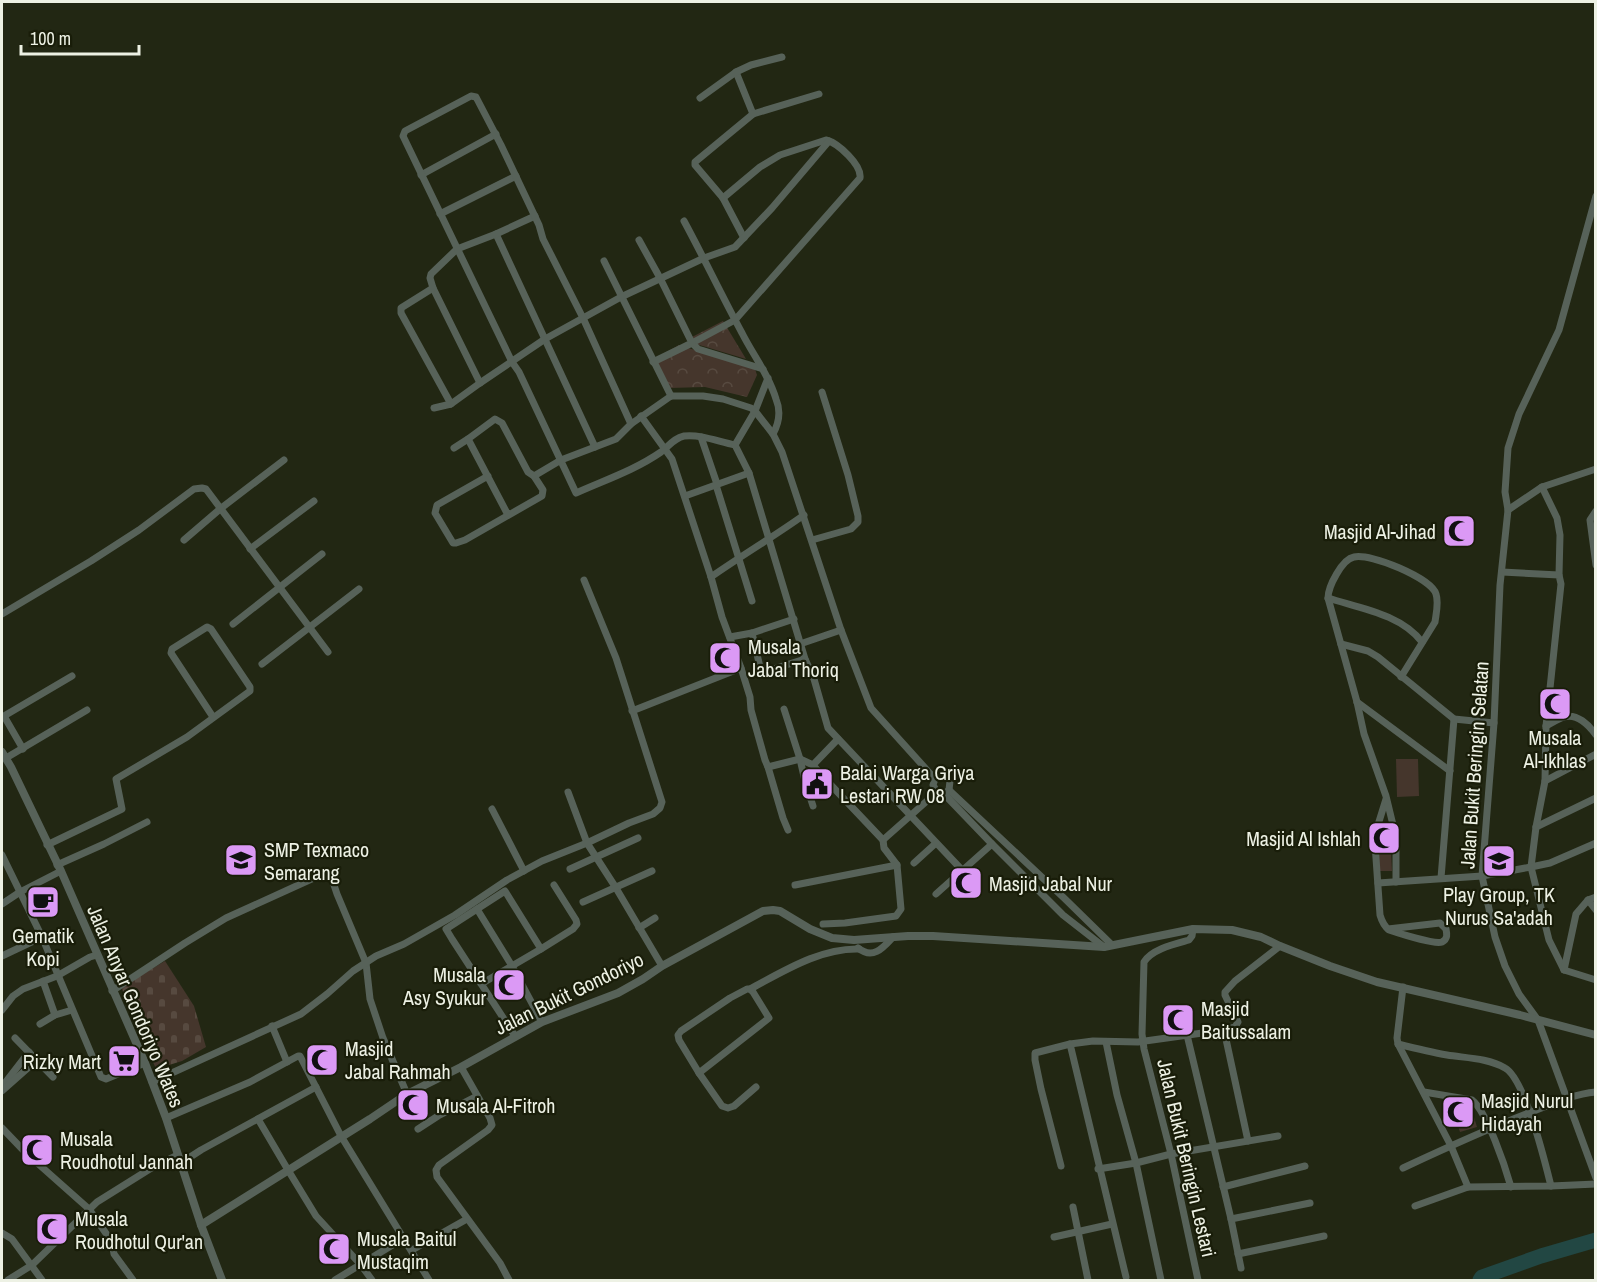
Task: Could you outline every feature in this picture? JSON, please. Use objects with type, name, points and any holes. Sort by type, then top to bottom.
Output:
[{"type":"street","points":[[700,98],[736,72],[782,57]]},
{"type":"street","points":[[736,72],[753,114]]},
{"type":"street","points":[[744,238],[723,198],[695,165],[695,162],[753,114],[819,94]]},
{"type":"street","points":[[630,424],[583,318],[543,239],[535,216],[479,101],[474,95],[405,131],[403,136],[421,175],[576,493],[645,463],[675,439],[683,436],[702,437],[735,446],[749,474],[828,728],[962,870]]},
{"type":"street","points":[[421,175],[495,134]]},
{"type":"street","points":[[653,362],[735,320],[860,178],[860,171],[856,164],[826,140],[780,155],[760,167],[723,198]]},
{"type":"street","points":[[434,408],[452,404],[545,339],[621,297],[704,258],[735,247],[830,141]]},
{"type":"street","points":[[440,214],[516,176]]},
{"type":"street","name":"Jalan Bukit Beringin Selatan","points":[[1596,196],[1559,330],[1518,414],[1508,448],[1505,492],[1508,510],[1500,585],[1494,723],[1482,876],[1495,937],[1505,966],[1519,994],[1538,1020],[1596,1178]]},
{"type":"street","points":[[480,383],[433,288],[431,274],[457,249],[535,216]]},
{"type":"street","points":[[684,221],[768,378],[779,412],[778,424],[773,434]]},
{"type":"street","points":[[496,234],[595,447]]},
{"type":"street","points":[[639,240],[692,343],[698,349],[763,369]]},
{"type":"street","points":[[604,261],[671,396]]},
{"type":"street","points":[[433,288],[401,306],[400,310],[452,404]]},
{"type":"street","points":[[735,446],[755,411],[768,378]]},
{"type":"street","points":[[812,540],[851,529],[858,522],[850,485],[822,392]]},
{"type":"street","points":[[534,476],[561,460],[616,439],[630,424],[671,396],[703,396],[723,399],[755,411],[773,434],[782,452],[841,630],[871,708],[935,779]]},
{"type":"street","points":[[641,416],[672,459],[741,668],[765,760],[788,830]]},
{"type":"street","points":[[454,448],[498,419],[528,472],[534,476],[543,490],[542,496],[453,543],[435,513],[437,505],[488,476]]},
{"type":"street","points":[[702,437],[752,601]]},
{"type":"street","points":[[468,439],[508,515]]},
{"type":"street","points":[[184,540],[284,460]]},
{"type":"street","points":[[1508,510],[1542,487],[1596,469]]},
{"type":"street","points":[[685,496],[749,474]]},
{"type":"street","points":[[1542,487],[1557,518],[1560,535],[1559,575],[1561,584],[1546,726],[1545,781],[1531,867],[1549,940],[1564,970],[1596,980]]},
{"type":"street","points":[[2,614],[139,530],[194,489],[202,488],[206,489],[328,652]]},
{"type":"street","points":[[250,549],[314,501]]},
{"type":"street","points":[[1596,511],[1590,520],[1596,566]]},
{"type":"street","points":[[711,577],[804,515]]},
{"type":"street","points":[[233,624],[322,554]]},
{"type":"street","points":[[1396,882],[1396,837],[1386,796],[1364,734],[1328,598],[1329,587],[1347,559],[1361,556],[1388,563],[1415,575],[1436,593],[1435,622],[1401,677]]},
{"type":"street","points":[[1502,572],[1559,575]]},
{"type":"street","points":[[152,1082],[301,1014],[353,971],[376,956],[404,944],[455,915],[507,880],[542,861],[653,814],[660,808],[662,802],[616,658],[584,580]]},
{"type":"street","points":[[261,664],[359,589]]},
{"type":"street","points":[[1328,598],[1398,622],[1414,632],[1422,642]]},
{"type":"street","points":[[730,637],[752,633],[794,619]]},
{"type":"street","points":[[47,845],[119,812],[122,809],[116,779],[187,737],[250,691],[251,689],[211,629],[207,627],[172,649],[171,653],[213,717]]},
{"type":"street","points":[[800,644],[841,630]]},
{"type":"street","points":[[752,633],[760,667],[763,670],[767,671],[805,659]]},
{"type":"street","points":[[1341,644],[1368,651],[1378,657],[1454,719],[1494,723]]},
{"type":"street","points":[[632,711],[741,668]]},
{"type":"street","points":[[23,748],[3,717],[72,676]]},
{"type":"street","points":[[1357,702],[1450,771]]},
{"type":"street","points":[[784,709],[813,806]]},
{"type":"street","points":[[4,755],[23,748],[87,710]]},
{"type":"street","points":[[1546,726],[1566,716],[1578,718],[1596,735]]},
{"type":"street","points":[[1441,878],[1454,719]]},
{"type":"street","points":[[813,765],[838,739]]},
{"type":"street","points":[[1545,781],[1596,754]]},
{"type":"street","name":"Jalan Anyar Gondoriyo Wates","points":[[4,755],[59,868],[145,1063],[222,1281]]},
{"type":"street","points":[[768,767],[800,759],[813,765],[883,840],[884,848],[897,865],[901,909],[898,914],[845,923],[823,924]]},
{"type":"street","points":[[883,840],[910,816],[944,792],[951,785],[947,778],[940,776],[935,779],[933,785],[944,792],[1063,897],[1108,946]]},
{"type":"street","points":[[568,792],[587,843],[662,966]]},
{"type":"street","points":[[944,792],[1063,915],[1108,946]]},
{"type":"street","points":[[1386,796],[1375,839],[1380,915],[1383,924],[1388,929],[1440,942],[1446,939],[1447,932],[1440,923],[1388,929]]},
{"type":"street","points":[[1536,827],[1596,798]]},
{"type":"street","points":[[492,809],[524,871]]},
{"type":"street","points":[[2,904],[59,868],[147,822]]},
{"type":"street","points":[[570,869],[638,838]]},
{"type":"street","points":[[914,863],[936,843]]},
{"type":"street","points":[[1378,883],[1482,876],[1550,863],[1596,843]]},
{"type":"street","points":[[936,894],[992,844]]},
{"type":"street","points":[[2,855],[42,937],[101,1077],[106,1079],[145,1063]]},
{"type":"street","points":[[795,885],[897,865]]},
{"type":"street","points":[[584,902],[652,871]]},
{"type":"street","points":[[112,991],[226,918],[327,872],[331,876],[366,963],[370,999],[383,1038],[407,1094]]},
{"type":"street","points":[[481,984],[573,929],[577,924],[554,885]]},
{"type":"street","points":[[515,1036],[446,929],[505,891],[541,949]]},
{"type":"street","points":[[1564,970],[1576,914],[1592,899],[1596,910]]},
{"type":"street","points":[[477,909],[512,966],[542,1022]]},
{"type":"street","name":"Jalan Bukit Gondoriyo","points":[[201,1225],[407,1094],[542,1022],[618,993],[662,966],[763,911],[780,911],[821,934],[832,938],[854,940],[933,936],[1108,946],[1193,929],[1232,930],[1262,937],[1280,946],[1377,982],[1596,1035]]},
{"type":"street","points":[[639,928],[655,918]]},
{"type":"street","name":"Jalan Bukit Beringin Lestari","points":[[1193,929],[1189,940],[1156,951],[1144,962],[1143,1041],[1171,1154],[1198,1281]]},
{"type":"street","points":[[2,956],[42,937]]},
{"type":"street","points":[[756,1087],[734,1106],[728,1108],[722,1106],[699,1073],[678,1035],[730,998],[820,955],[842,949],[859,949],[868,953],[880,951],[893,937]]},
{"type":"street","points":[[854,940],[859,949]]},
{"type":"street","points":[[1061,1166],[1041,1089],[1035,1053],[1093,1041],[1143,1041],[1235,1027],[1238,1022],[1226,999],[1225,992],[1235,981],[1280,946]]},
{"type":"street","points":[[2,1002],[23,989],[57,976],[97,955]]},
{"type":"street","points":[[43,981],[56,1015]]},
{"type":"street","points":[[1403,987],[1396,1038],[1451,1146],[1468,1187]]},
{"type":"street","points":[[699,1073],[769,1018],[750,990]]},
{"type":"street","points":[[2,1010],[13,996]]},
{"type":"street","points":[[40,1024],[56,1015],[72,1010]]},
{"type":"street","points":[[272,1026],[287,1062]]},
{"type":"street","points":[[1224,1030],[1248,1141]]},
{"type":"street","points":[[1187,1035],[1241,1268]]},
{"type":"street","points":[[15,1038],[53,1077]]},
{"type":"street","points":[[1106,1042],[1117,1095],[1136,1163],[1161,1281]]},
{"type":"street","points":[[1070,1044],[1125,1277]]},
{"type":"street","points":[[1398,1044],[1428,1052],[1486,1061],[1505,1068],[1514,1076],[1530,1112],[1551,1186]]},
{"type":"street","points":[[2,1089],[29,1052]]},
{"type":"street","points":[[166,1118],[250,1082],[300,1056],[341,1136],[429,1281]]},
{"type":"street","points":[[2,1089],[37,1060]]},
{"type":"street","points":[[461,1067],[492,1125],[440,1165],[436,1170],[437,1177],[500,1263],[509,1281]]},
{"type":"street","points":[[8,1281],[32,1265],[97,1202],[153,1167],[201,1150],[316,1087]]},
{"type":"street","points":[[1424,1092],[1472,1100],[1478,1104],[1490,1128],[1511,1187]]},
{"type":"street","points":[[1403,1168],[1530,1112],[1567,1098],[1596,1092]]},
{"type":"street","points":[[418,1129],[477,1096]]},
{"type":"street","points":[[258,1119],[316,1216],[361,1264],[372,1281]]},
{"type":"street","points":[[2,1128],[26,1153],[89,1209],[112,1242],[114,1254],[133,1281]]},
{"type":"street","points":[[1098,1169],[1278,1136]]},
{"type":"street","points":[[1223,1187],[1305,1166]]},
{"type":"street","points":[[1415,1206],[1468,1187],[1596,1184]]},
{"type":"street","points":[[1231,1220],[1310,1203]]},
{"type":"street","points":[[1072,1207],[1088,1281]]},
{"type":"street","points":[[411,1250],[466,1219]]},
{"type":"street","points":[[1054,1237],[1112,1224]]},
{"type":"street","points":[[2,1233],[12,1239],[42,1281]]},
{"type":"street","points":[[1238,1254],[1324,1236]]},
{"type":"street","points":[[335,1281],[404,1238]]},
{"type":"green space","points":[[723,321],[746,359],[696,344],[692,337]]},
{"type":"green space","points":[[679,345],[755,369],[757,375],[747,397],[705,387],[669,388],[654,359]]},
{"type":"green space","points":[[1396,759],[1418,759],[1419,796],[1397,797]]},
{"type":"green space","points":[[1391,850],[1392,871],[1379,871],[1378,851]]},
{"type":"green space","points":[[165,961],[194,1006],[206,1047],[182,1061],[156,1069],[121,987]]},
{"type":"green space","points":[[1474,1117],[1477,1127],[1460,1132],[1457,1123]]},
{"type":"waterway","points":[[1480,1280],[1482,1277],[1541,1256],[1596,1240]]},
{"type":"place","name":"Masjid Al-Jihad","points":[[1459,531]]},
{"type":"place","name":"Musala Jabal Thoriq","points":[[725,658]]},
{"type":"place","name":"Musala Al-Ikhlas","points":[[1555,704]]},
{"type":"place","name":"Balai Warga Griya Lestari RW 08","points":[[817,784]]},
{"type":"place","name":"Masjid Al Ishlah","points":[[1384,838]]},
{"type":"place","name":"SMP Texmaco Semarang","points":[[241,860]]},
{"type":"place","name":"Play Group, TK Nurus Sa'adah","points":[[1499,861]]},
{"type":"place","name":"Masjid Jabal Nur","points":[[966,883]]},
{"type":"place","name":"Gematik Kopi","points":[[43,902]]},
{"type":"place","name":"Musala Asy Syukur","points":[[509,985]]},
{"type":"place","name":"Masjid Baitussalam","points":[[1178,1020]]},
{"type":"place","name":"Masjid Jabal Rahmah","points":[[322,1060]]},
{"type":"place","name":"Rizky Mart","points":[[124,1061]]},
{"type":"place","name":"Musala Al-Fitroh","points":[[413,1105]]},
{"type":"place","name":"Masjid Nurul Hidayah","points":[[1458,1112]]},
{"type":"place","name":"Musala Roudhotul Jannah","points":[[37,1150]]},
{"type":"place","name":"Musala Roudhotul Qur'an","points":[[52,1229]]},
{"type":"place","name":"Musala Baitul Mustaqim","points":[[334,1249]]}]
